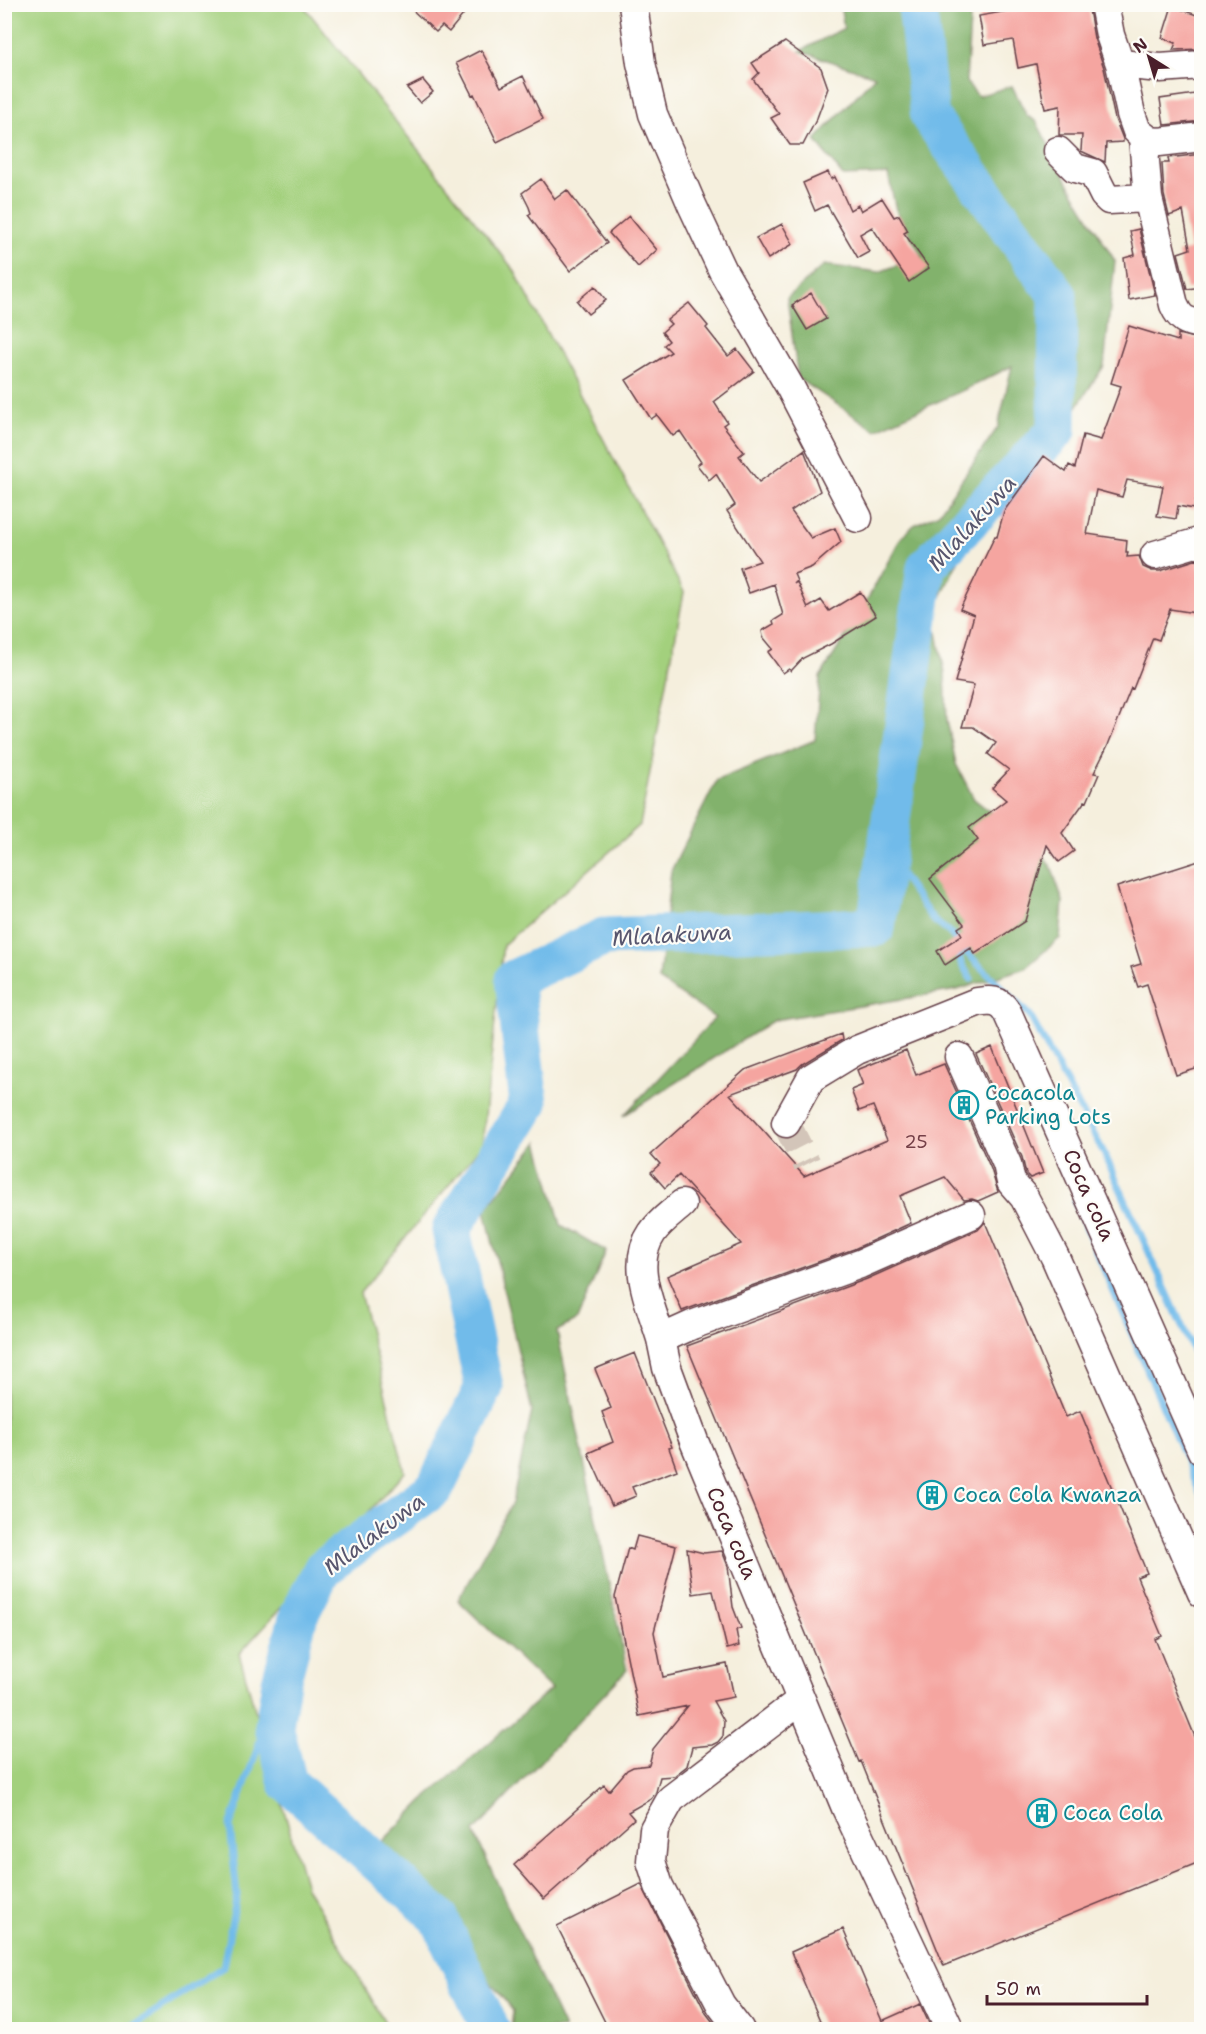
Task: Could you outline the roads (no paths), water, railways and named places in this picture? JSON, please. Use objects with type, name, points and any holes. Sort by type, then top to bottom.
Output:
[{"type":"street","points":[[633,4],[641,63],[653,114],[692,205],[723,271],[790,387],[858,518]]},
{"type":"street","points":[[1104,4],[1110,35],[1137,131],[1150,141],[1167,143],[1202,137]]},
{"type":"street","points":[[1120,64],[1160,68],[1202,65]]},
{"type":"street","points":[[1143,137],[1148,198],[1174,305],[1179,316],[1187,322],[1202,324]]},
{"type":"street","points":[[1058,151],[1075,168],[1093,173],[1109,200],[1148,198]]},
{"type":"street","points":[[1155,555],[1202,541]]},
{"type":"street","name":"Coca cola","points":[[786,1123],[811,1078],[857,1050],[977,1002],[991,1000],[1000,1003],[1007,1012],[1202,1451]]},
{"type":"street","points":[[959,1057],[1007,1164],[1011,1182],[1024,1197],[1055,1257],[1202,1593]]},
{"type":"street","name":"Coca cola","points":[[682,1204],[652,1232],[642,1252],[642,1276],[661,1339],[667,1368],[694,1441],[846,1808],[950,2030]]},
{"type":"street","points":[[661,1339],[692,1325],[860,1264],[971,1215]]},
{"type":"street","points":[[740,2030],[721,2005],[659,1886],[651,1861],[654,1828],[671,1799],[801,1700]]},
{"type":"waterway","name":"Mlalakuwa","points":[[491,2030],[439,1918],[288,1783],[274,1726],[281,1682],[299,1615],[323,1568],[435,1488],[484,1387],[451,1230],[529,1103],[514,979],[604,937],[876,927],[926,567],[1057,430],[1058,296],[930,117],[917,4]]},
{"type":"waterway","points":[[886,853],[933,920],[950,933],[1030,1016],[1104,1153],[1202,1370]]},
{"type":"waterway","points":[[957,949],[961,963],[971,979]]},
{"type":"waterway","points":[[990,1011],[1012,1058]]},
{"type":"waterway","points":[[1075,1202],[1202,1497]]},
{"type":"waterway","points":[[127,2030],[223,1967],[237,1895],[230,1826],[256,1753],[299,1615]]},
{"type":"tunnel","points":[[786,1123],[807,1164]]},
{"type":"place","name":"Cocacola Parking Lots","points":[[964,1105]]},
{"type":"place","name":"Coca Cola Kwanza","points":[[932,1495]]},
{"type":"place","name":"Coca Cola","points":[[1042,1813]]}]
